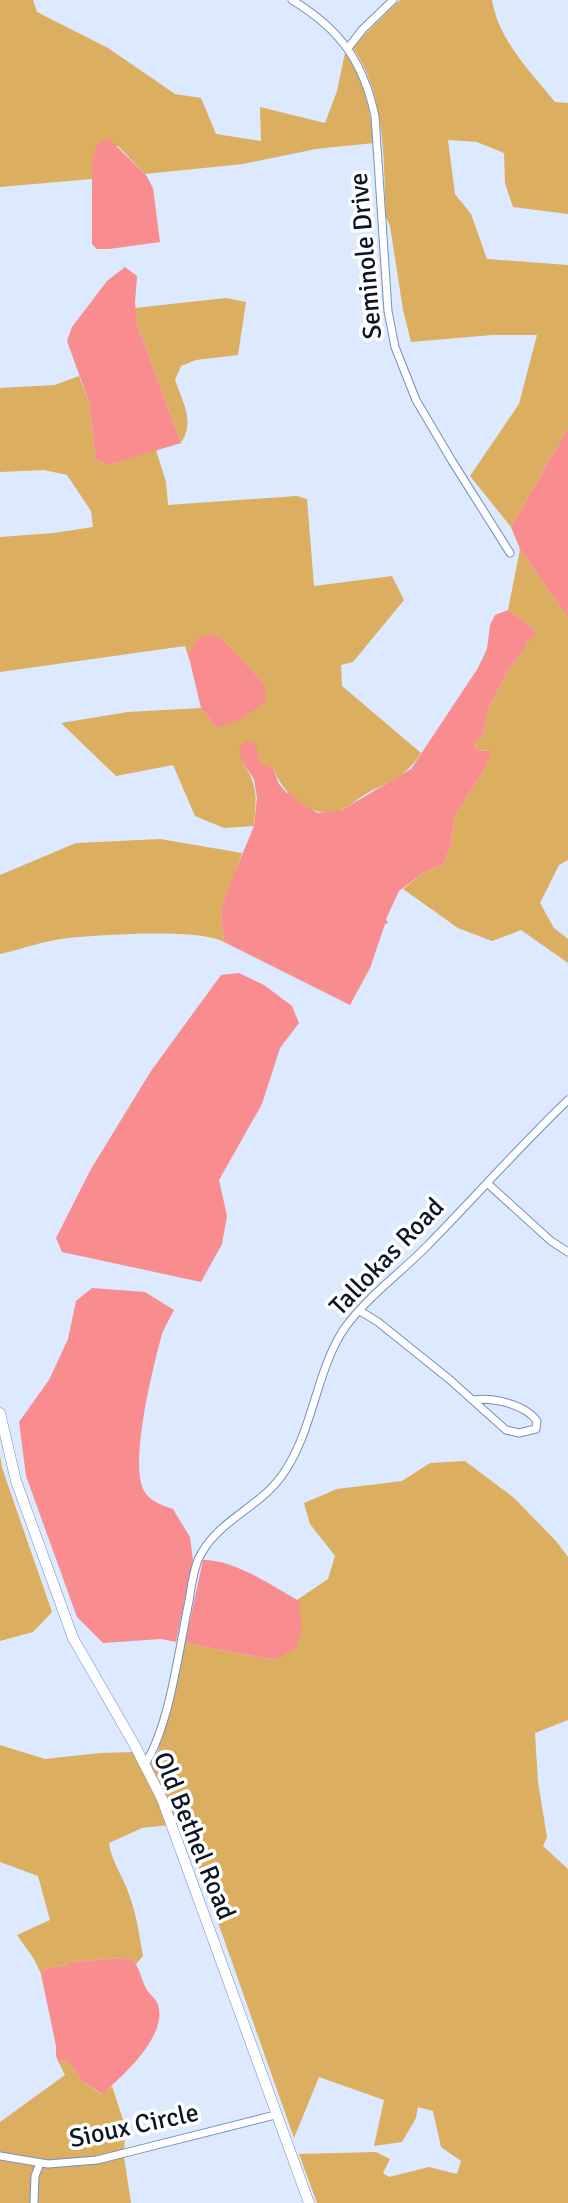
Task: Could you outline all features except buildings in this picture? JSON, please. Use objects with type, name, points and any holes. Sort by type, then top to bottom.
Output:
[{"type":"street","name":"Seminole Drive","points":[[292,0],[326,24],[348,48],[370,92],[375,117],[388,311],[395,346],[416,400],[510,552]]},
{"type":"street","points":[[348,48],[393,0]]},
{"type":"street","name":"Tallokas Road","points":[[145,1764],[154,1749],[163,1717],[198,1560],[212,1536],[263,1497],[282,1476],[300,1443],[331,1353],[343,1331],[568,1100]]},
{"type":"street","points":[[487,1183],[551,1241],[568,1252]]},
{"type":"street","points":[[360,1311],[378,1322],[510,1432],[529,1432],[537,1426],[533,1416],[524,1410],[488,1399],[474,1401]]},
{"type":"street","name":"Old Bethel Road","points":[[0,1413],[16,1481],[69,1629],[145,1764],[169,1815],[275,2115],[309,2203]]},
{"type":"street","name":"Sioux Circle","points":[[0,2156],[61,2164],[97,2160],[275,2115]]},
{"type":"street","points":[[34,2203],[40,2163]]},
{"type":"shaded area","points":[[0,0],[33,0],[37,12],[108,48],[175,94],[201,98],[216,134],[261,141],[260,107],[325,123],[337,91],[345,53],[366,96],[374,143],[316,149],[243,164],[145,174],[118,146],[92,158],[92,179],[0,187]]},
{"type":"shaded area","points":[[400,0],[492,0],[501,28],[517,55],[555,102],[568,103],[568,214],[513,207],[505,183],[504,153],[477,142],[448,140],[455,194],[471,214],[487,259],[568,265],[568,428],[511,527],[470,476],[519,404],[537,335],[492,335],[411,342],[403,310],[390,226],[386,217],[378,108],[364,67],[353,48]]},
{"type":"shaded area","points":[[108,138],[146,175],[153,188],[160,242],[109,249],[97,249],[92,244],[92,158],[99,143]]},
{"type":"shaded area","points":[[125,267],[137,276],[137,324],[181,443],[108,465],[96,460],[89,402],[67,341],[72,327],[107,281]]},
{"type":"shaded area","points":[[226,298],[246,302],[238,355],[196,360],[181,366],[175,380],[184,404],[187,427],[181,443],[137,324],[135,308]]},
{"type":"shaded area","points":[[79,376],[89,402],[96,460],[108,465],[156,450],[166,482],[168,505],[297,496],[307,499],[314,586],[392,576],[404,600],[353,662],[341,665],[342,686],[421,753],[405,772],[343,809],[321,812],[300,804],[284,787],[273,768],[243,763],[252,779],[255,793],[254,826],[224,828],[195,816],[173,765],[116,776],[61,723],[128,712],[201,708],[217,728],[264,683],[223,640],[188,653],[190,663],[185,646],[0,672],[0,537],[93,527],[91,511],[67,475],[44,470],[0,472],[0,388],[55,385]]},
{"type":"shaded area","points":[[568,428],[568,618],[520,549],[511,527]]},
{"type":"shaded area","points":[[520,549],[568,618],[568,860],[559,865],[540,903],[554,928],[568,939],[568,963],[521,930],[492,941],[458,928],[403,889],[423,873],[443,864],[451,846],[454,817],[485,769],[490,751],[476,750],[475,743],[483,735],[489,707],[507,672],[526,647],[527,640],[536,631],[508,610]]},
{"type":"shaded area","points":[[508,610],[536,631],[530,641],[527,640],[526,647],[507,672],[489,707],[483,735],[475,743],[476,750],[491,751],[485,769],[454,817],[451,846],[443,864],[423,873],[399,891],[386,919],[388,923],[385,924],[370,968],[350,1005],[224,942],[221,913],[254,826],[257,798],[254,779],[243,763],[239,750],[246,740],[256,744],[260,764],[273,768],[279,784],[300,803],[318,813],[342,810],[411,769],[478,668],[487,649],[490,625],[495,615]]},
{"type":"shaded area","points":[[210,634],[223,640],[264,683],[266,701],[242,719],[217,728],[201,708],[188,653],[200,637]]},
{"type":"shaded area","points":[[160,839],[242,853],[221,913],[224,942],[194,935],[103,935],[60,939],[0,954],[0,875],[76,843]]},
{"type":"shaded area","points":[[239,973],[264,985],[292,1006],[299,1023],[280,1048],[262,1104],[219,1180],[227,1216],[222,1244],[201,1282],[62,1252],[56,1238],[91,1169],[151,1071],[221,975]]},
{"type":"shaded area","points":[[92,1288],[145,1292],[174,1310],[162,1334],[153,1368],[139,1457],[143,1489],[156,1502],[173,1509],[190,1537],[193,1560],[176,1642],[161,1639],[103,1643],[77,1617],[26,1476],[19,1422],[49,1380],[68,1339],[76,1301]]},
{"type":"shaded area","points":[[0,1455],[2,1468],[52,1612],[33,1632],[0,1641]]},
{"type":"shaded area","points":[[465,1461],[513,1497],[568,1557],[568,1720],[535,1733],[538,1782],[547,1837],[543,1846],[568,1869],[568,2203],[317,2203],[299,2154],[376,2152],[390,2159],[383,2173],[389,2177],[429,2167],[457,2174],[461,2161],[441,2147],[433,2111],[418,2107],[416,2118],[402,2142],[374,2146],[384,2100],[319,2077],[294,2138],[183,1823],[177,1824],[150,1765],[158,1751],[185,1643],[274,1660],[299,1602],[297,1600],[328,1579],[335,1556],[310,1524],[304,1503],[337,1489],[402,1481],[430,1463]]},
{"type":"shaded area","points":[[203,1560],[240,1569],[299,1601],[302,1630],[296,1648],[274,1660],[185,1643]]},
{"type":"shaded area","points":[[0,1745],[45,1759],[134,1752],[168,1825],[142,1828],[109,1843],[137,1922],[143,1956],[136,1964],[133,1960],[120,1958],[73,1962],[44,1969],[41,1974],[17,1935],[50,1920],[38,1876],[0,1862]]},
{"type":"shaded area","points":[[120,1958],[133,1960],[136,1964],[147,1990],[157,2003],[159,2021],[155,2033],[140,2056],[102,2094],[82,2081],[69,2062],[58,2061],[41,1974],[44,1969],[72,1962]]},
{"type":"shaded area","points":[[58,2061],[69,2062],[82,2081],[101,2094],[112,2086],[125,2126],[124,2157],[131,2203],[0,2203],[0,2122],[65,2075]]}]
